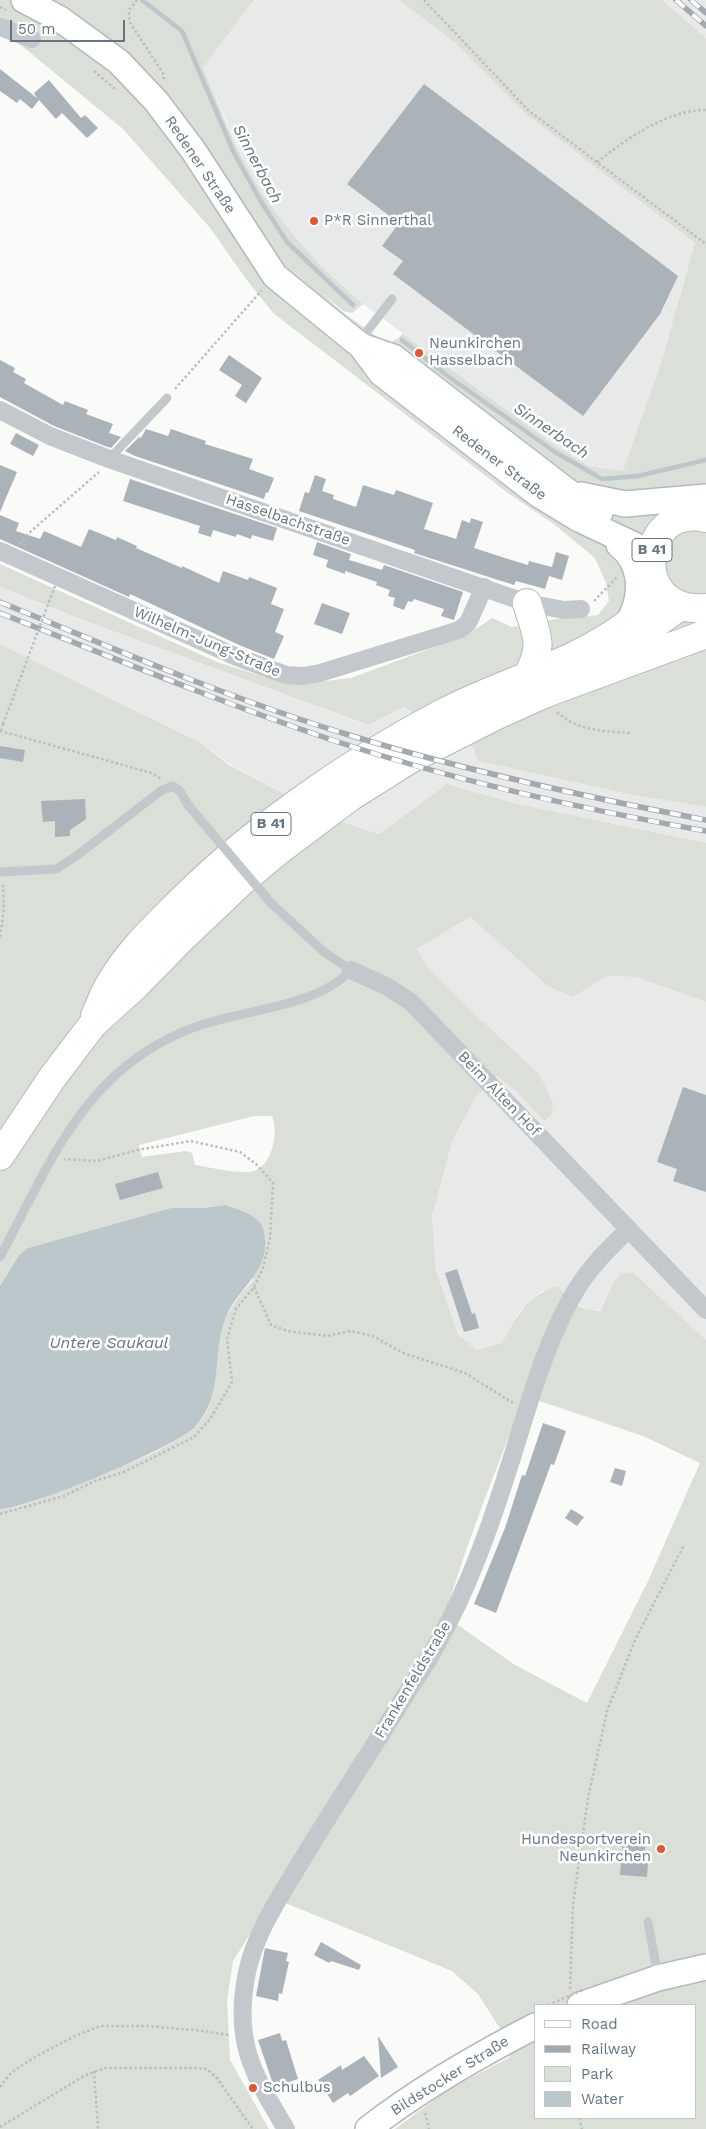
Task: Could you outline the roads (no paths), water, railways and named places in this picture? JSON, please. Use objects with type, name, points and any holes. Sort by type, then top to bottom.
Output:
[{"type":"main road","name":"Redener Straße","points":[[16,5],[60,19],[119,62],[156,101],[193,150],[275,276],[360,345],[381,374],[531,489],[579,519],[643,550],[651,569]]},
{"type":"main road","name":"Redener Straße","points":[[360,345],[393,358],[592,509],[628,528],[660,534]]},
{"type":"main road","points":[[567,491],[591,498],[625,504],[706,497]]},
{"type":"main road","name":"B 41","points":[[537,684],[569,658],[606,639],[629,623],[650,598],[651,569],[655,542],[660,534],[671,524],[685,518],[699,516],[706,518]]},
{"type":"main road","points":[[579,519],[621,546],[634,562],[639,581],[639,591],[638,600],[629,623]]},
{"type":"main road","name":"B 41","points":[[651,569],[664,596],[694,607]]},
{"type":"main road","points":[[527,603],[538,640],[535,661],[537,684]]},
{"type":"main road","name":"B 41","points":[[537,684],[611,659],[669,613],[694,607]]},
{"type":"main road","name":"B 41","points":[[0,1156],[52,1078],[92,1024],[110,983],[123,963],[199,882],[265,828],[331,781],[443,713],[706,634]]},
{"type":"main road","points":[[538,640],[555,654],[569,658]]},
{"type":"main road","points":[[580,1999],[706,1967]]},
{"type":"main road","name":"Bildstocker Straße","points":[[368,2129],[419,2093],[482,2054],[534,2027]]},
{"type":"street","points":[[3,34],[32,38]]},
{"type":"street","name":"Hasselbachstraße","points":[[0,410],[50,436],[109,459],[484,586],[527,603],[557,609],[582,609]]},
{"type":"street","name":"Wilhelm-Jung-Straße","points":[[6,554],[237,656],[286,675],[303,676],[320,673],[459,630],[468,623],[484,586]]},
{"type":"street","name":"Beim Alten Hof","points":[[352,970],[386,986],[410,1002],[706,1310]]},
{"type":"street","name":"Frankenfeldstraße","points":[[286,2129],[252,2068],[243,2038],[242,2002],[255,1943],[268,1915],[314,1839],[437,1645],[478,1558],[555,1332],[566,1307],[589,1272],[628,1228]]},
{"type":"lane","points":[[360,345],[392,299]]},
{"type":"lane","points":[[109,459],[167,398]]},
{"type":"lane","name":"Beim Alten Hof","points":[[1,873],[56,869],[162,790],[173,786],[180,791],[188,805],[271,903],[324,952],[352,970]]},
{"type":"lane","points":[[0,1257],[53,1157],[78,1116],[104,1085],[131,1060],[166,1039],[203,1024],[313,995],[341,981],[352,970]]},
{"type":"lane","points":[[648,1922],[658,1978]]},
{"type":"water","name":"Untere Saukaul","points":[[225,1205],[243,1211],[259,1221],[264,1232],[265,1246],[263,1258],[258,1269],[230,1308],[225,1319],[221,1333],[214,1388],[204,1414],[195,1427],[161,1448],[100,1476],[38,1500],[0,1509],[0,1286],[19,1255],[28,1248],[171,1208],[203,1208]]},
{"type":"waterway","name":"Sinnerbach","points":[[142,0],[182,31],[234,153],[260,200],[287,242],[353,305]]},
{"type":"waterway","name":"Sinnerbach","points":[[402,340],[449,377],[555,452],[602,479],[638,476],[706,460]]},
{"type":"railway","points":[[676,0],[706,26]]},
{"type":"railway","points":[[691,0],[706,13]]},
{"type":"railway","points":[[0,602],[260,706],[349,735],[437,760],[526,782],[706,820]]},
{"type":"railway","points":[[0,613],[167,679],[335,741],[426,769],[519,793],[706,831]]},
{"type":"place","name":"P*R Sinnerthal","points":[[314,221]]},
{"type":"place","name":"Neunkirchen Hasselbach","points":[[419,353]]},
{"type":"place","name":"Hundesportverein Neunkirchen","points":[[661,1849]]},
{"type":"place","name":"Schulbus","points":[[253,2088]]}]
